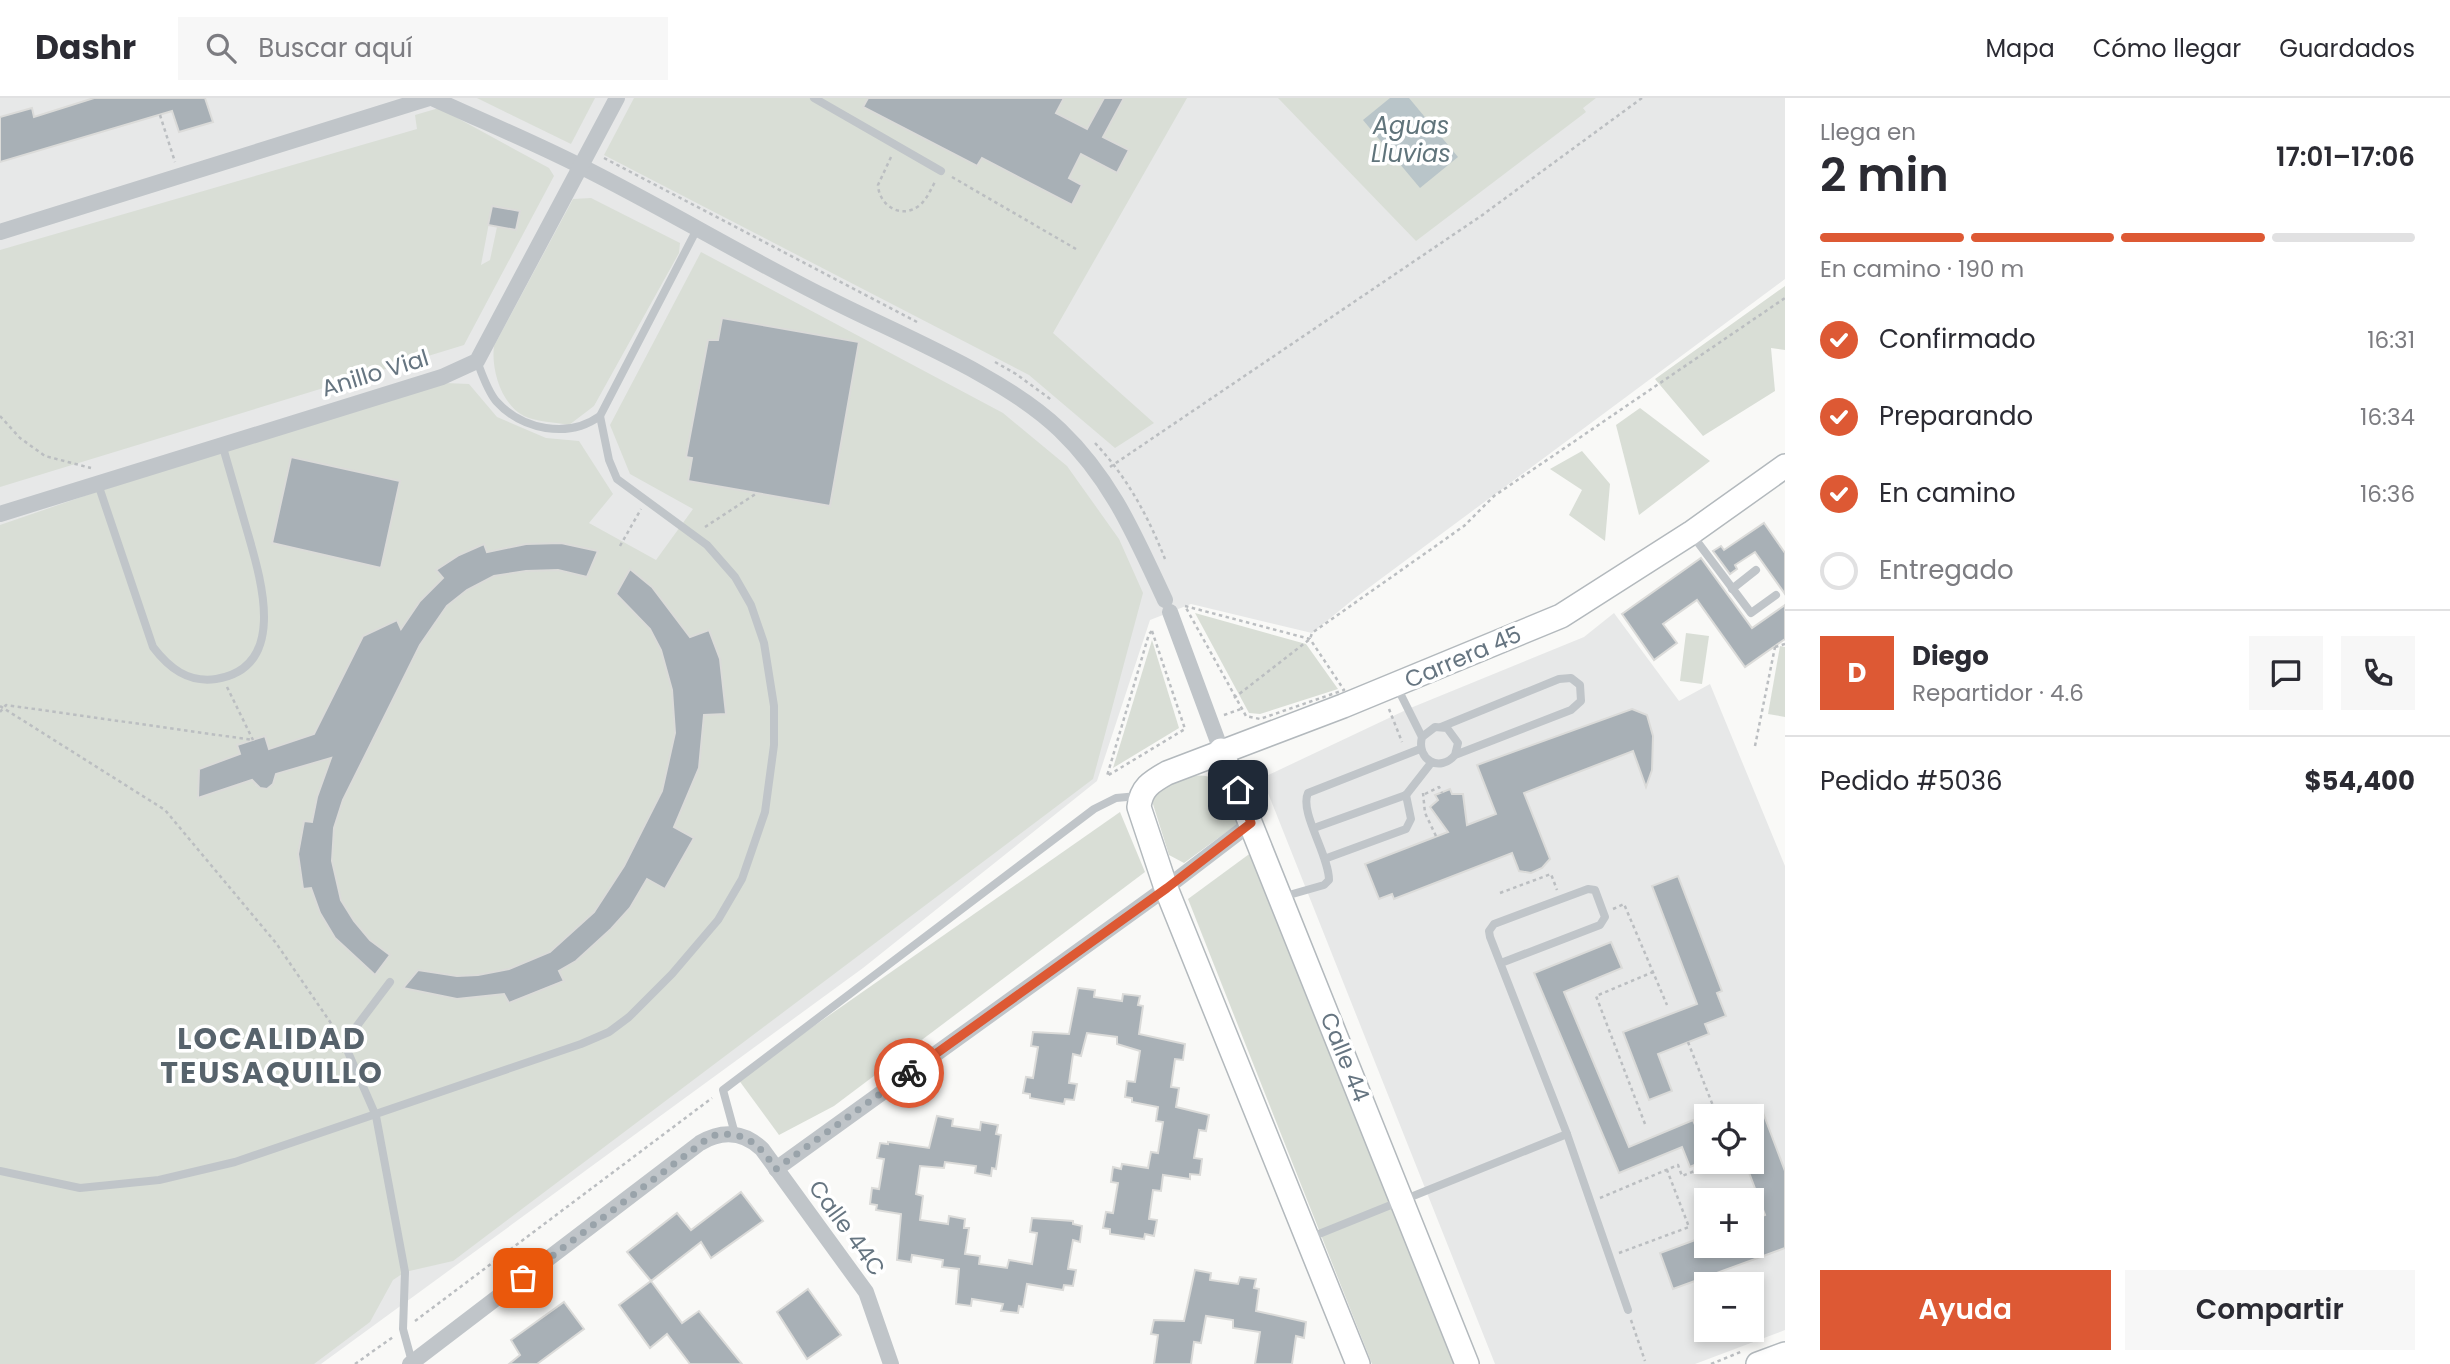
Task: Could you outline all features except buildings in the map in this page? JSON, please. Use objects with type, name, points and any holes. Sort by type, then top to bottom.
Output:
[{"type":"street","points":[[0,232],[431,98],[580,166],[1004,389],[1058,428],[1101,473],[1122,509],[1168,606],[1221,750]]},
{"type":"street","points":[[477,361],[617,98]]},
{"type":"street","name":"Anillo Vial","points":[[0,514],[97,481],[442,377],[477,361]]},
{"type":"street","name":"Carrera 45","points":[[1141,807],[1144,788],[1167,773],[1221,750],[1392,695],[1561,616],[1691,533],[1785,466]]},
{"type":"street","name":"Calle 44","points":[[1221,750],[1467,1364]]},
{"type":"street","points":[[1141,807],[1167,888],[1358,1364]]},
{"type":"street","points":[[776,1169],[1167,888],[1251,823]]},
{"type":"street","points":[[411,1363],[700,1143],[711,1136],[735,1134]]},
{"type":"street","name":"Calle 44C","points":[[735,1134],[755,1143],[866,1292],[891,1364]]},
{"type":"street","points":[[1758,1364],[1785,1353]]},
{"type":"lane","points":[[814,98],[941,170]]},
{"type":"lane","points":[[477,361],[496,401],[528,422],[551,429],[573,429],[600,416],[697,229]]},
{"type":"lane","points":[[0,1171],[80,1188],[159,1180],[235,1162],[376,1116],[609,1032],[629,1017],[672,974],[731,901],[743,879],[765,812],[774,746],[774,706],[764,643],[746,595],[720,557],[617,479],[609,460],[600,416]]},
{"type":"lane","points":[[97,481],[153,647],[169,665],[187,676],[200,680],[224,677],[243,668],[256,649],[263,624],[265,597],[222,443]]},
{"type":"lane","points":[[1691,533],[1751,613],[1776,595]]},
{"type":"lane","points":[[1732,589],[1756,570]]},
{"type":"lane","points":[[1571,678],[1580,685],[1581,701],[1571,710],[1455,755],[1446,763],[1432,763],[1420,749],[1422,737],[1430,729],[1441,727],[1559,679],[1571,678]]},
{"type":"lane","points":[[1392,695],[1422,737]]},
{"type":"lane","points":[[1441,727],[1455,737],[1455,755]]},
{"type":"lane","points":[[1281,897],[1327,883],[1327,858],[1305,803],[1312,790],[1420,749]]},
{"type":"lane","points":[[1314,828],[1406,795],[1432,763]]},
{"type":"lane","points":[[1327,858],[1406,829],[1411,819],[1406,795]]},
{"type":"lane","points":[[735,1134],[723,1090],[1094,809],[1115,799],[1141,807]]},
{"type":"lane","points":[[1501,963],[1600,925],[1604,912],[1597,894],[1591,889],[1561,899],[1490,927],[1490,936],[1567,1133],[1628,1310]]},
{"type":"lane","points":[[390,982],[344,1043],[376,1116],[405,1272],[404,1329],[411,1363]]},
{"type":"lane","points":[[1309,1238],[1567,1133]]},
{"type":"path","points":[[1101,473],[1481,216],[1642,98]]},
{"type":"path","points":[[160,115],[179,177]]},
{"type":"path","points":[[898,145],[878,184],[883,201],[891,208],[907,211],[917,208],[925,200],[941,170],[1076,249]]},
{"type":"path","points":[[1234,698],[1310,639],[1312,633],[1464,526],[1494,496],[1785,298]]},
{"type":"path","points":[[0,416],[36,450],[64,463],[90,467],[97,481]]},
{"type":"path","points":[[693,534],[757,493]]},
{"type":"path","points":[[620,546],[647,500]]},
{"type":"path","points":[[1185,606],[1310,639],[1344,690],[1255,719],[1246,716],[1234,698],[1185,606]]},
{"type":"path","points":[[1152,631],[1185,729],[1107,776],[1149,634],[1152,631]]},
{"type":"path","points":[[1755,746],[1775,647],[1785,644]]},
{"type":"path","points":[[0,712],[6,705],[253,740],[224,677]]},
{"type":"path","points":[[1392,695],[1407,754]]},
{"type":"path","points":[[0,706],[166,810],[276,943],[344,1043]]},
{"type":"path","points":[[1418,780],[1424,794],[1425,813],[1436,836]]},
{"type":"path","points":[[1424,794],[1439,787],[1442,793]]},
{"type":"path","points":[[1537,872],[1539,878]]},
{"type":"path","points":[[1500,894],[1551,874],[1561,899]]},
{"type":"path","points":[[1604,912],[1624,904],[1667,1005]]},
{"type":"path","points":[[1645,1124],[1596,996],[1653,972]]},
{"type":"path","points":[[1688,1042],[1712,1104]]},
{"type":"path","points":[[355,1364],[723,1090]]},
{"type":"path","points":[[1590,1202],[1678,1166],[1682,1176],[1694,1171]]},
{"type":"path","points":[[1609,1256],[1689,1227],[1667,1170]]},
{"type":"path","points":[[1628,1310],[1645,1361]]},
{"type":"shaded area","points":[[0,98],[1785,98],[1785,279],[1355,598],[1312,633],[1191,604],[1150,620],[1097,781],[863,968],[321,1364],[0,1364]]},
{"type":"shaded area","points":[[477,98],[595,98],[571,144]]},
{"type":"shaded area","points":[[634,98],[1187,98],[1053,333],[1154,423],[1115,448],[1029,375],[604,155]]},
{"type":"shaded area","points":[[1278,98],[1596,98],[1583,108],[1586,112],[1416,241]]},
{"type":"shaded area","points":[[439,108],[549,168],[554,176],[464,345],[0,487],[0,250],[417,129],[415,115]],"holes":[[[492,207],[520,212],[517,230],[497,227],[490,260],[481,265]]]},
{"type":"shaded area","points":[[591,198],[680,243],[679,253],[594,406],[569,425],[534,420],[516,410],[504,395],[496,375],[494,346],[573,199]]},
{"type":"shaded area","points":[[701,252],[1003,413],[1067,466],[1119,539],[1143,593],[1093,779],[453,1261],[405,1272],[393,1280],[370,1322],[314,1364],[0,1364],[0,525],[96,492],[445,383],[469,384],[497,417],[546,438],[579,441],[613,494],[589,523],[656,560],[693,509],[630,474],[610,425]],"holes":[[[722,318],[859,342],[830,506],[689,481],[692,458],[686,456],[708,340],[718,340]],[[291,457],[344,469],[325,555],[272,543]],[[350,470],[400,482],[381,567]],[[314,734],[333,757],[274,775],[273,784],[267,789],[256,786],[253,780],[198,798],[199,769],[240,754],[237,745],[264,736],[269,749]]]},
{"type":"shaded area","points":[[1785,286],[1785,350],[1771,348],[1775,391],[1703,436],[1655,379]]},
{"type":"shaded area","points":[[1640,408],[1710,461],[1639,515],[1616,425]]},
{"type":"shaded area","points":[[1582,451],[1610,484],[1605,541],[1569,515],[1582,490],[1550,469]]},
{"type":"shaded area","points":[[1195,613],[1306,644],[1338,689],[1260,714],[1249,713]]},
{"type":"shaded area","points":[[1614,613],[1679,701],[1710,684],[1785,866],[1785,1330],[1764,1338],[1764,1272],[1694,1272],[1694,1342],[1753,1342],[1695,1364],[1495,1364],[1262,778],[1408,709],[1584,637]]},
{"type":"shaded area","points":[[1686,633],[1709,636],[1702,684],[1680,681]]},
{"type":"shaded area","points":[[1152,640],[1179,728],[1113,768]]},
{"type":"shaded area","points":[[1780,646],[1785,647],[1785,717],[1768,714]]},
{"type":"shaded area","points":[[1193,776],[1204,776],[1219,782],[1230,795],[1243,820],[1184,863],[1169,855],[1152,801],[1160,789]]},
{"type":"shaded area","points":[[1120,812],[1145,872],[834,1106],[779,1135],[738,1079]]},
{"type":"shaded area","points":[[1252,852],[1458,1364],[1372,1364],[1188,899]]},
{"type":"water","name":"Aguas Lluvias","points":[[1390,98],[1409,98],[1458,157],[1420,188],[1363,120]]},
{"type":"way so far","points":[[523,1278],[711,1136],[724,1133],[747,1138],[762,1149],[776,1169],[909,1073]]},
{"type":"district","name":"LOCALIDAD TEUSAQUILLO","points":[[272,1055]]},
{"type":"route","points":[[909,1073],[1167,888],[1251,823],[1238,790]]}]
